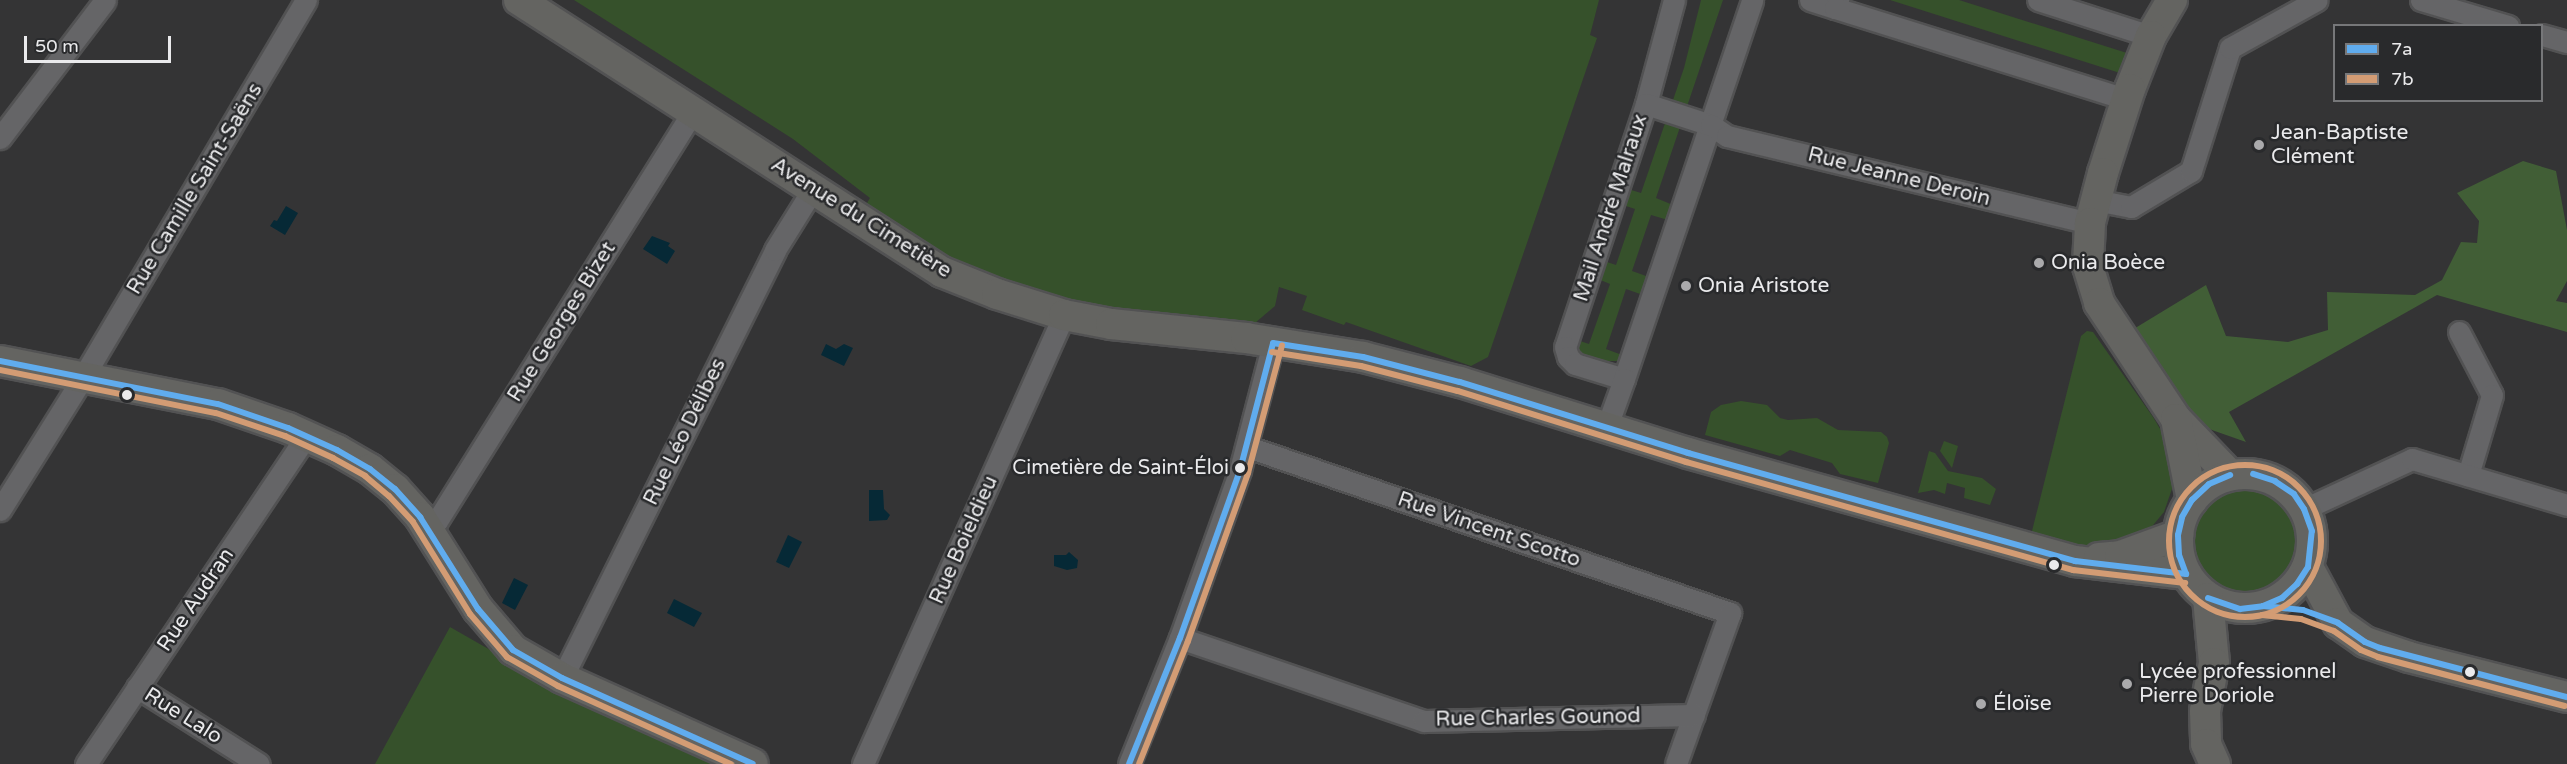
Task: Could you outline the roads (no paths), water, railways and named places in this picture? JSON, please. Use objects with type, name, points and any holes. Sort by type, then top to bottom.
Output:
[{"type":"street","points":[[0,138],[105,0]]},
{"type":"street","name":"Rue Camille Saint-Saëns","points":[[0,510],[83,377],[306,0]]},
{"type":"street","name":"Avenue du Cimetière","points":[[519,0],[942,272],[1064,315],[1111,324],[1273,343],[1374,360],[1461,382],[1688,453],[2075,561],[2186,574]]},
{"type":"street","name":"Mail André Malraux","points":[[1624,379],[1575,364],[1568,357],[1565,347],[1646,104],[1674,0]]},
{"type":"street","points":[[1607,426],[1752,0]]},
{"type":"street","points":[[1810,0],[1837,4],[2128,100]]},
{"type":"street","points":[[2038,0],[2151,36]]},
{"type":"street","points":[[2172,0],[2151,36],[2128,100],[2093,211],[2088,266],[2099,303],[2176,419],[2230,475]]},
{"type":"street","name":"Rue Jeanne Deroin","points":[[1646,104],[1711,125],[1727,136],[2093,211],[2131,207],[2191,171],[2230,48],[2317,0]]},
{"type":"street","points":[[2421,0],[2501,24]]},
{"type":"street","points":[[2543,36],[2567,42]]},
{"type":"street","name":"Rue Georges Bizet","points":[[427,528],[437,521],[693,111]]},
{"type":"street","name":"Rue Léo Délibes","points":[[562,678],[775,250],[813,189]]},
{"type":"street","name":"Rue Boieldieu","points":[[863,764],[1064,315]]},
{"type":"street","points":[[2459,332],[2492,395],[2468,475]]},
{"type":"street","points":[[1129,764],[1180,638],[1248,447],[1273,343]]},
{"type":"street","points":[[0,361],[218,404],[306,436],[370,469],[395,489],[427,528],[495,632],[513,650],[535,665],[562,678],[753,764]]},
{"type":"street","points":[[2176,419],[2192,500]]},
{"type":"street","name":"Rue Audran","points":[[86,764],[306,436]]},
{"type":"street","name":"Rue Vincent Scotto","points":[[1248,447],[1730,613],[1694,715]]},
{"type":"street","points":[[2304,509],[2412,459],[2567,505]]},
{"type":"street","points":[[2214,663],[2252,608],[2282,598],[2297,584],[2308,567],[2312,549],[2312,531],[2304,509],[2294,494],[2275,481],[2253,474],[2230,475],[2209,484],[2192,500],[2182,517],[2178,535],[2179,555],[2186,574],[2208,598],[2223,605],[2252,608],[2303,610],[2338,623],[2365,642],[2380,648],[2567,697]]},
{"type":"street","name":"Avenue du Cimetière","points":[[2075,561],[2120,556],[2178,535]]},
{"type":"street","points":[[2308,567],[2338,623]]},
{"type":"street","points":[[2208,598],[2214,663],[2205,711],[2205,744],[2215,764]]},
{"type":"street","name":"Rue Charles Gounod","points":[[1180,638],[1424,721],[1694,715]]},
{"type":"street","name":"Rue Lalo","points":[[137,687],[260,764]]},
{"type":"street","points":[[1676,764],[1694,715]]},
{"type":"water","points":[[286,206],[298,213],[285,235],[270,226],[274,220],[277,221]]},
{"type":"water","points":[[652,236],[670,243],[668,246],[675,251],[667,264],[643,249]]},
{"type":"water","points":[[826,344],[836,349],[844,344],[853,348],[844,366],[821,355]]},
{"type":"water","points":[[869,490],[883,490],[884,509],[890,515],[887,520],[869,521]]},
{"type":"water","points":[[788,535],[802,542],[789,568],[776,562]]},
{"type":"water","points":[[1069,552],[1078,560],[1077,568],[1067,570],[1054,566],[1054,555],[1066,555]]},
{"type":"water","points":[[514,578],[528,585],[515,610],[502,603]]},
{"type":"water","points":[[674,599],[702,613],[694,627],[667,613]]},
{"type":"place","name":"Jean-Baptiste Clément","points":[[2259,145]]},
{"type":"place","name":"Onia Boèce","points":[[2039,263]]},
{"type":"place","name":"Onia Aristote","points":[[1686,286]]},
{"type":"place","name":"Cimetière de Saint-Éloi","points":[[1240,468]]},
{"type":"place","name":"Lycée professionnel Pierre Doriole","points":[[2127,684]]},
{"type":"place","name":"Éloïse","points":[[1981,704]]}]
